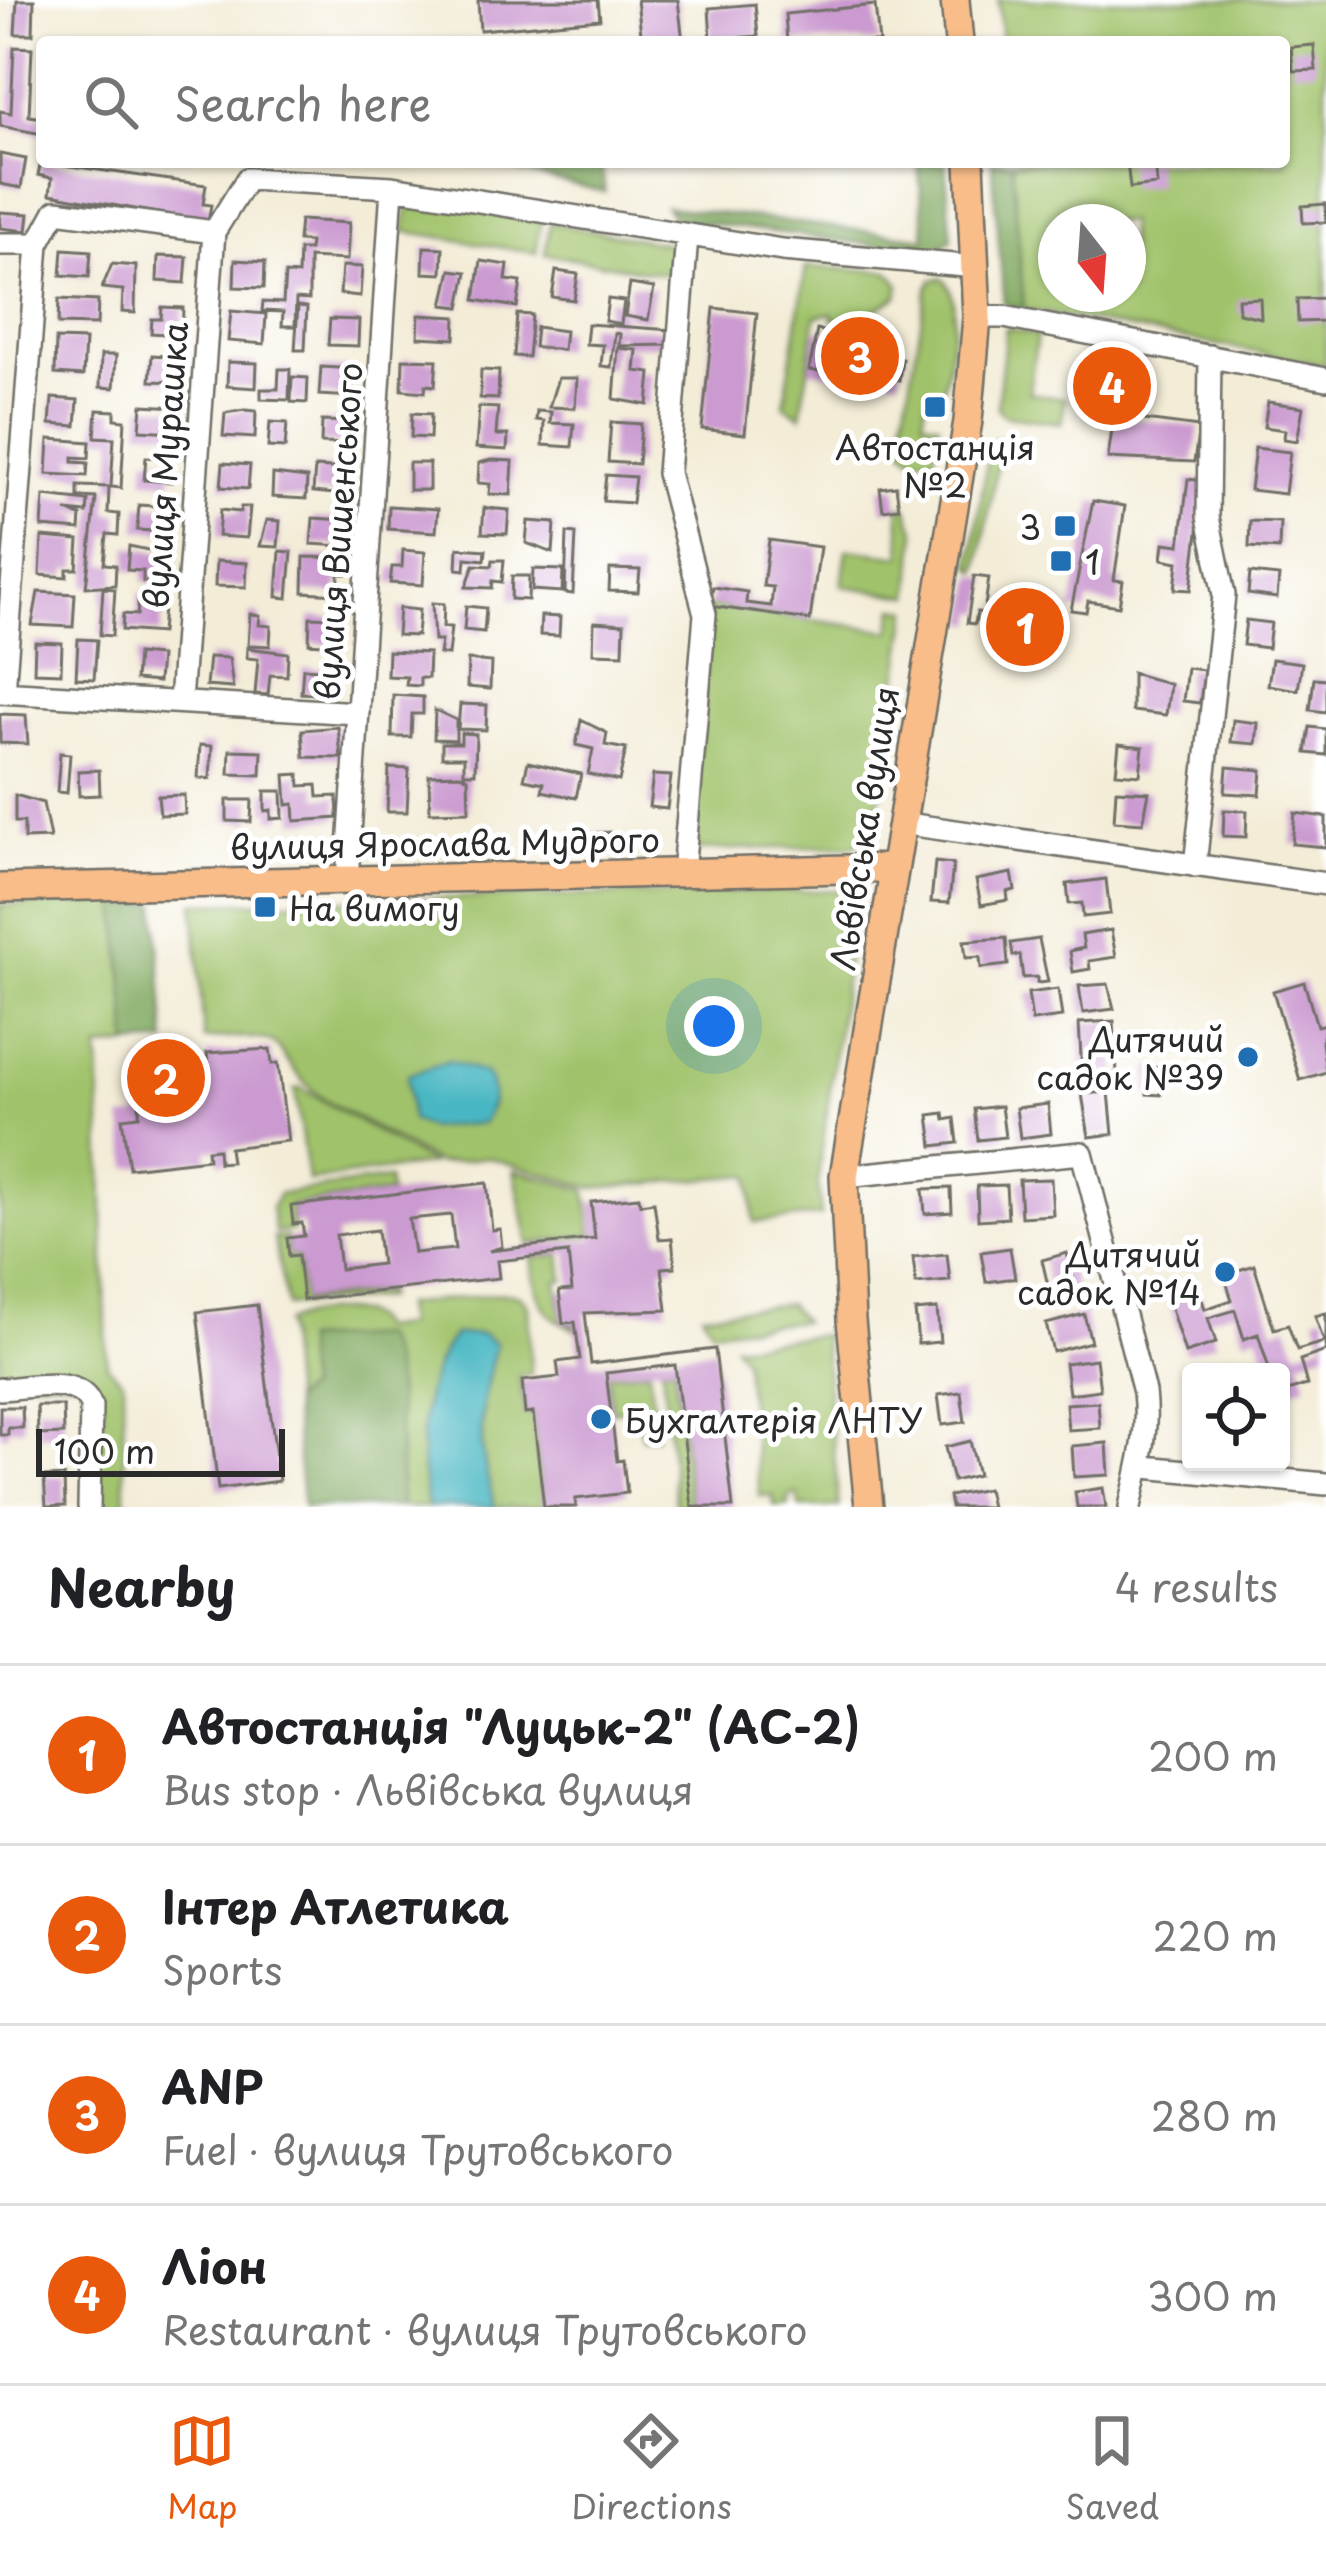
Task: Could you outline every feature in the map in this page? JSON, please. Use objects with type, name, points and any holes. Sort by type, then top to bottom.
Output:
[{"type":"main road","points":[[955,0],[958,36]]},
{"type":"main road","name":"Львівська вулиця","points":[[869,1507],[851,1320],[844,1176],[968,421],[977,317],[970,168]]},
{"type":"main road","name":"вулиця Ярослава Мудрого","points":[[0,889],[893,868]]},
{"type":"street","points":[[358,713],[2,692],[38,244],[56,211],[214,232],[247,179],[392,187],[547,208],[687,237],[977,267]]},
{"type":"street","name":"вулиця Вишенського","points":[[347,880],[392,187]]},
{"type":"street","name":"вулиця Мурашка","points":[[180,702],[214,232]]},
{"type":"street","points":[[683,873],[705,614],[668,472],[687,237]]},
{"type":"street","points":[[0,244],[38,244]]},
{"type":"street","points":[[977,317],[1004,317],[1055,331],[1326,380]]},
{"type":"street","points":[[1195,866],[1224,595],[1208,517],[1210,356]]},
{"type":"street","points":[[900,823],[1326,884]]},
{"type":"street","points":[[844,1176],[1082,1153],[1144,1392],[1148,1429],[1144,1467],[1130,1507]]},
{"type":"street","points":[[0,1389],[74,1387],[87,1395],[92,1406],[89,1507]]},
{"type":"street","points":[[1144,1467],[1326,1484]]},
{"type":"green space","points":[[998,0],[1326,0],[1326,365],[1040,312],[1146,312],[1146,204],[1038,204],[1038,312],[1024,309],[1012,168],[1290,168],[1290,36],[1001,36]]},
{"type":"green space","points":[[502,168],[602,168],[605,192]]},
{"type":"green space","points":[[919,168],[946,168],[952,239],[934,253],[675,219],[666,207],[925,238]]},
{"type":"green space","points":[[993,168],[1012,168],[1024,309],[1004,305]]},
{"type":"green space","points":[[430,202],[541,221],[536,253],[403,231],[409,207]]},
{"type":"green space","points":[[550,223],[670,244],[676,276],[545,254]]},
{"type":"green space","points":[[806,267],[889,271],[900,285],[898,296],[842,330],[843,321],[833,319],[833,313],[816,316],[801,416],[784,405]]},
{"type":"green space","points":[[943,278],[953,300],[951,348],[943,391],[928,389],[923,420],[939,423],[934,458],[913,457],[904,449],[901,435],[927,289],[932,280]]},
{"type":"green space","points":[[1006,328],[1037,335],[1029,393],[1065,398],[1062,423],[1005,416],[997,408]]},
{"type":"green space","points":[[998,438],[1001,444],[978,572],[971,565],[990,442]]},
{"type":"green space","points":[[907,507],[916,533],[911,596],[842,586],[847,549],[902,556],[899,508]]},
{"type":"green space","points":[[710,606],[891,631],[895,608],[909,610],[876,822],[855,846],[691,850]]},
{"type":"green space","points":[[844,890],[855,901],[818,1180],[821,1216],[754,1222],[750,1175],[593,1188],[487,1157],[438,1164],[321,1097],[269,1041],[204,1039],[194,903]]},
{"type":"green space","points":[[117,903],[129,1045],[99,1049],[107,1365],[123,1381],[125,1507],[97,1507],[97,1397],[81,1380],[0,1381],[0,905]]},
{"type":"green space","points":[[117,903],[156,903],[166,1042],[129,1045]]},
{"type":"green space","points":[[301,1088],[431,1164],[308,1181],[295,1089]]},
{"type":"green space","points":[[514,1170],[586,1190],[592,1235],[529,1244]]},
{"type":"green space","points":[[388,1179],[390,1193],[291,1205],[293,1230],[275,1233],[271,1208],[279,1194]]},
{"type":"green space","points":[[286,1237],[289,1256],[297,1255],[303,1301],[385,1292],[386,1298],[287,1306],[274,1238]]},
{"type":"green space","points":[[561,1254],[564,1280],[557,1281],[563,1323],[546,1310],[532,1258]]},
{"type":"green space","points":[[520,1295],[528,1305],[531,1375],[519,1376],[525,1414],[533,1414],[544,1507],[495,1507],[484,1462],[482,1426],[495,1344],[454,1335],[433,1374],[423,1417],[428,1507],[401,1507],[395,1389],[306,1390],[292,1401],[285,1323],[336,1311],[362,1315],[378,1329],[405,1326],[403,1305]]},
{"type":"green space","points":[[788,1304],[802,1321],[712,1330],[702,1313]]},
{"type":"green space","points":[[823,1335],[839,1507],[800,1507],[798,1495],[788,1497],[789,1505],[774,1506],[773,1495],[760,1496],[744,1360],[734,1345]]},
{"type":"green space","points":[[379,1336],[393,1368],[401,1507],[303,1507],[292,1401],[306,1389],[303,1340]]},
{"type":"green space","points":[[674,1366],[690,1507],[676,1507],[662,1368]]},
{"type":"green space","points":[[649,1370],[656,1436],[642,1437],[638,1408],[612,1411],[608,1375]]},
{"type":"water","points":[[449,1061],[486,1074],[492,1099],[482,1123],[429,1128],[411,1120],[407,1075]]},
{"type":"water","points":[[481,1334],[496,1344],[482,1426],[484,1463],[495,1507],[428,1507],[422,1440],[433,1374],[454,1335]]},
{"type":"building","points":[[17,0],[34,0],[33,34],[15,34]]},
{"type":"building","points":[[478,0],[598,0],[600,19],[480,30]]},
{"type":"building","points":[[637,0],[678,0],[682,36],[641,36]]},
{"type":"building","points":[[755,4],[758,36],[711,36],[709,8]]},
{"type":"building","points":[[875,5],[878,36],[787,36],[785,14]]},
{"type":"building","points":[[1314,45],[1316,70],[1293,71],[1291,47]]},
{"type":"building","points":[[14,47],[32,48],[29,116],[36,117],[36,133],[0,126],[0,111],[11,113]]},
{"type":"building","points":[[0,154],[26,159],[21,188],[0,184]]},
{"type":"building","points":[[40,168],[84,168],[206,185],[203,204],[211,205],[208,222],[50,194],[52,178],[38,175]]},
{"type":"building","points":[[1128,168],[1156,168],[1157,185],[1130,188]]},
{"type":"building","points":[[1325,204],[1326,222],[1303,223],[1302,206]]},
{"type":"building","points":[[0,212],[29,214],[27,231],[0,228]]},
{"type":"building","points":[[300,220],[349,223],[347,260],[309,258],[309,300],[296,299],[295,326],[282,326],[283,312],[262,311],[263,302],[283,303],[285,274],[298,275],[299,250],[309,250],[310,242],[298,241]]},
{"type":"building","points":[[424,247],[443,248],[442,274],[423,273]]},
{"type":"building","points":[[63,249],[91,251],[89,277],[61,275]]},
{"type":"building","points":[[158,256],[187,257],[185,283],[157,281]]},
{"type":"building","points":[[235,260],[265,262],[264,288],[234,287]]},
{"type":"building","points":[[481,261],[508,265],[506,280],[521,282],[517,307],[475,300]]},
{"type":"building","points":[[112,264],[136,266],[135,313],[122,312],[123,290],[102,288]]},
{"type":"building","points":[[342,266],[362,267],[360,296],[340,294]]},
{"type":"building","points":[[451,270],[467,272],[460,307],[443,305]]},
{"type":"building","points":[[556,271],[578,274],[574,300],[552,297]]},
{"type":"building","points":[[630,284],[654,288],[648,320],[625,316]]},
{"type":"building","points":[[1260,298],[1261,318],[1239,313],[1238,299]]},
{"type":"building","points":[[1326,298],[1326,321],[1298,322],[1297,299]]},
{"type":"building","points":[[59,299],[98,301],[97,325],[58,324]]},
{"type":"building","points":[[608,299],[624,301],[621,324],[605,321]]},
{"type":"building","points":[[298,306],[307,307],[305,350],[295,350]]},
{"type":"building","points":[[162,307],[183,308],[182,335],[151,333],[152,319],[161,319]]},
{"type":"building","points":[[714,308],[757,313],[745,434],[702,429]]},
{"type":"building","points":[[231,311],[266,314],[264,344],[228,341]]},
{"type":"building","points":[[517,314],[532,315],[528,357],[514,356]]},
{"type":"building","points":[[419,315],[456,317],[455,339],[418,337]]},
{"type":"building","points":[[330,319],[359,320],[358,346],[328,345]]},
{"type":"building","points":[[588,324],[671,330],[670,345],[619,346],[620,334],[615,333],[611,367],[601,366],[603,345],[586,344]]},
{"type":"building","points":[[536,327],[565,331],[563,350],[534,347]]},
{"type":"building","points":[[817,330],[839,334],[836,348],[902,359],[899,380],[832,368],[831,374],[809,370]]},
{"type":"building","points":[[56,339],[85,340],[83,376],[55,374]]},
{"type":"building","points":[[618,348],[637,350],[635,371],[651,373],[648,405],[614,399]]},
{"type":"building","points":[[101,355],[116,355],[114,388],[100,387]]},
{"type":"building","points":[[152,355],[180,357],[178,382],[150,381]]},
{"type":"building","points":[[1086,355],[1146,361],[1140,407],[1104,403],[1105,389],[1083,387]]},
{"type":"building","points":[[403,359],[437,360],[435,386],[426,385],[425,392],[402,390]]},
{"type":"building","points":[[228,362],[257,363],[256,388],[227,386]]},
{"type":"building","points":[[321,367],[355,369],[354,397],[319,395]]},
{"type":"building","points":[[279,369],[290,369],[289,400],[261,399],[261,389],[278,389]]},
{"type":"building","points":[[481,370],[499,371],[498,399],[480,398]]},
{"type":"building","points":[[292,377],[308,378],[307,403],[291,402]]},
{"type":"building","points":[[558,378],[577,378],[575,408],[549,407]]},
{"type":"building","points":[[52,398],[78,400],[76,426],[50,424]]},
{"type":"building","points":[[1268,402],[1303,407],[1297,441],[1284,439],[1285,430],[1264,427]]},
{"type":"building","points":[[142,405],[177,407],[175,432],[140,430]]},
{"type":"building","points":[[479,407],[498,408],[496,435],[508,435],[507,450],[476,448]]},
{"type":"building","points":[[97,410],[115,411],[115,419],[125,420],[121,488],[111,487],[114,438],[95,437]]},
{"type":"building","points":[[256,411],[255,438],[223,436],[225,413]]},
{"type":"building","points":[[537,411],[551,412],[550,423],[574,424],[572,447],[543,445],[544,421],[536,420]]},
{"type":"building","points":[[412,413],[431,414],[430,438],[411,437]]},
{"type":"building","points":[[1114,416],[1199,427],[1194,462],[1108,458]]},
{"type":"building","points":[[322,421],[352,422],[351,444],[321,443]]},
{"type":"building","points":[[270,422],[287,423],[285,448],[268,447]]},
{"type":"building","points":[[611,422],[641,424],[638,464],[608,462]]},
{"type":"building","points":[[49,439],[90,442],[89,458],[73,457],[73,462],[88,463],[87,476],[47,474]]},
{"type":"building","points":[[1255,448],[1290,452],[1285,494],[1250,490]]},
{"type":"building","points":[[146,457],[173,459],[171,482],[144,480]]},
{"type":"building","points":[[513,461],[511,495],[489,494],[490,484],[478,483],[479,463]]},
{"type":"building","points":[[223,463],[250,465],[248,489],[221,487]]},
{"type":"building","points":[[409,463],[429,463],[429,490],[409,490]]},
{"type":"building","points":[[315,467],[347,469],[346,495],[313,492]]},
{"type":"building","points":[[273,474],[307,478],[306,499],[272,497]]},
{"type":"building","points":[[606,475],[635,477],[632,503],[603,501]]},
{"type":"building","points":[[1188,479],[1204,481],[1191,590],[1175,589],[1178,562],[1162,559],[1164,543],[1180,545]]},
{"type":"building","points":[[78,486],[109,487],[108,513],[119,514],[118,535],[107,534],[104,564],[116,565],[115,585],[86,587],[96,498],[78,497]]},
{"type":"building","points":[[896,486],[899,508],[883,510],[880,488]]},
{"type":"building","points":[[44,496],[88,501],[87,513],[66,511],[81,516],[80,530],[42,527]]},
{"type":"building","points":[[1093,501],[1125,506],[1114,580],[1123,581],[1119,606],[1088,601],[1086,612],[1071,610]]},
{"type":"building","points":[[139,505],[170,507],[168,532],[137,530]]},
{"type":"building","points":[[389,506],[438,509],[436,532],[388,529]]},
{"type":"building","points":[[241,507],[250,507],[247,538],[218,536],[220,510],[240,512]]},
{"type":"building","points":[[484,508],[509,510],[507,534],[482,533]]},
{"type":"building","points":[[313,518],[345,520],[343,546],[311,544]]},
{"type":"building","points":[[267,520],[280,521],[278,547],[260,546]]},
{"type":"building","points":[[528,521],[555,523],[553,553],[526,543]]},
{"type":"building","points":[[1250,521],[1280,522],[1279,549],[1249,547]]},
{"type":"building","points":[[567,533],[576,534],[573,594],[565,593]]},
{"type":"building","points":[[42,537],[79,540],[77,569],[67,569],[67,577],[40,575]]},
{"type":"building","points":[[769,540],[820,547],[810,620],[710,606],[713,587],[747,592],[746,603],[771,606],[773,587],[763,586]]},
{"type":"building","points":[[129,546],[167,554],[165,584],[143,582],[143,571],[127,570]]},
{"type":"building","points":[[458,548],[486,550],[485,560],[466,558],[465,570],[457,569]]},
{"type":"building","points":[[403,550],[425,552],[423,585],[390,583],[392,567],[402,567]]},
{"type":"building","points":[[280,551],[292,552],[288,598],[277,597]]},
{"type":"building","points":[[304,557],[349,558],[348,574],[339,574],[338,594],[303,592]]},
{"type":"building","points":[[493,560],[504,560],[502,582],[493,581],[492,588],[466,587],[474,565],[492,566]]},
{"type":"building","points":[[216,561],[247,563],[246,587],[215,586]]},
{"type":"building","points":[[533,569],[563,570],[562,592],[532,590]]},
{"type":"building","points":[[610,569],[640,570],[638,592],[609,591]]},
{"type":"building","points":[[1250,573],[1279,576],[1277,598],[1248,594]]},
{"type":"building","points":[[512,576],[529,576],[528,600],[511,599]]},
{"type":"building","points":[[974,576],[989,578],[984,613],[977,612],[975,624],[967,623]]},
{"type":"building","points":[[103,588],[115,589],[112,636],[100,635]]},
{"type":"building","points":[[38,592],[75,594],[73,627],[32,625]]},
{"type":"building","points":[[139,593],[164,595],[161,633],[122,630],[123,614],[137,615]]},
{"type":"building","points":[[432,603],[444,604],[443,627],[451,627],[448,655],[439,654],[441,641],[434,641]]},
{"type":"building","points":[[466,606],[486,608],[484,632],[464,630]]},
{"type":"building","points":[[399,608],[419,610],[417,636],[397,635]]},
{"type":"building","points":[[250,614],[260,615],[259,625],[271,626],[270,646],[248,645]]},
{"type":"building","points":[[541,616],[560,617],[559,636],[540,635]]},
{"type":"building","points":[[310,617],[338,618],[336,645],[309,643]]},
{"type":"building","points":[[1246,620],[1271,623],[1268,648],[1243,645]]},
{"type":"building","points":[[594,622],[624,624],[623,654],[593,653]]},
{"type":"building","points":[[78,639],[97,640],[94,679],[76,678]]},
{"type":"building","points":[[35,642],[62,643],[61,673],[34,672]]},
{"type":"building","points":[[247,648],[288,653],[287,676],[270,675],[268,695],[255,694],[258,659],[247,658]]},
{"type":"building","points":[[388,651],[429,653],[428,678],[420,678],[420,686],[406,685],[407,677],[387,676]]},
{"type":"building","points":[[137,654],[160,656],[158,682],[135,680]]},
{"type":"building","points":[[209,657],[229,658],[233,688],[206,686]]},
{"type":"building","points":[[1272,659],[1302,663],[1298,690],[1268,685]]},
{"type":"building","points":[[468,660],[491,662],[490,689],[467,687]]},
{"type":"building","points":[[303,668],[335,670],[333,695],[301,693]]},
{"type":"building","points":[[1187,668],[1204,670],[1200,703],[1183,701]]},
{"type":"building","points":[[1132,673],[1170,684],[1166,715],[1132,711]]},
{"type":"building","points":[[1314,678],[1326,679],[1326,712],[1310,710]]},
{"type":"building","points":[[393,695],[423,697],[423,714],[412,714],[411,737],[392,737]]},
{"type":"building","points":[[460,704],[487,705],[486,730],[458,729]]},
{"type":"building","points":[[435,710],[456,720],[456,740],[434,739]]},
{"type":"building","points":[[0,714],[26,715],[28,744],[0,743]]},
{"type":"building","points":[[581,720],[607,733],[605,745],[626,749],[619,781],[588,774],[593,749],[576,745]]},
{"type":"building","points":[[1233,720],[1258,723],[1256,744],[1231,742]]},
{"type":"building","points":[[338,727],[341,758],[304,757],[302,730]]},
{"type":"building","points":[[1310,727],[1326,729],[1326,755],[1306,753]]},
{"type":"building","points":[[461,733],[476,734],[475,773],[464,773],[464,757],[442,757],[442,743],[461,743]]},
{"type":"building","points":[[1119,744],[1143,747],[1140,775],[1116,773]]},
{"type":"building","points":[[200,745],[212,746],[210,779],[198,778]]},
{"type":"building","points":[[230,750],[262,751],[261,775],[229,774]]},
{"type":"building","points":[[60,753],[70,754],[67,793],[57,792]]},
{"type":"building","points":[[528,762],[581,774],[576,798],[542,791],[544,783],[524,779]]},
{"type":"building","points":[[1227,767],[1262,770],[1260,795],[1225,793]]},
{"type":"building","points":[[389,768],[409,769],[407,812],[387,812]]},
{"type":"building","points":[[99,770],[100,795],[79,796],[78,771]]},
{"type":"building","points":[[299,774],[300,786],[317,785],[318,797],[337,796],[338,818],[295,821],[294,804],[287,805],[285,775]]},
{"type":"building","points":[[429,775],[468,778],[469,811],[430,812]]},
{"type":"building","points":[[653,775],[671,776],[667,809],[649,807]]},
{"type":"building","points":[[1116,790],[1149,792],[1143,823],[1114,821]]},
{"type":"building","points":[[265,791],[282,791],[283,818],[271,819],[271,810],[265,811]]},
{"type":"building","points":[[15,795],[43,803],[50,838],[24,839],[24,822],[15,822]]},
{"type":"building","points":[[184,795],[185,814],[160,815],[158,796]]},
{"type":"building","points":[[227,800],[252,800],[251,822],[227,821]]},
{"type":"building","points":[[1224,810],[1247,811],[1246,837],[1223,836]]},
{"type":"building","points":[[1295,813],[1326,817],[1326,847],[1292,844]]},
{"type":"building","points":[[609,832],[609,846],[581,848],[581,834]]},
{"type":"building","points":[[935,862],[953,864],[949,903],[931,902]]},
{"type":"building","points":[[1012,873],[1015,890],[1007,892],[1008,900],[981,905],[976,880]]},
{"type":"building","points":[[1106,879],[1110,914],[1083,917],[1082,903],[1069,904],[1067,884]]},
{"type":"building","points":[[1111,930],[1116,957],[1089,961],[1090,969],[1073,972],[1070,951],[1084,948],[1082,935]]},
{"type":"building","points":[[1006,938],[1008,965],[981,968],[980,957],[966,958],[964,941]]},
{"type":"building","points":[[1039,939],[1048,982],[1037,983],[1037,977],[1023,978],[1020,955],[1013,956],[1011,943]]},
{"type":"building","points":[[1304,982],[1317,1026],[1326,1024],[1322,1042],[1326,1072],[1300,1080],[1273,991]]},
{"type":"building","points":[[1108,984],[1114,1009],[1083,1013],[1079,986]]},
{"type":"building","points":[[1058,989],[1062,1017],[1032,1021],[1028,993]]},
{"type":"building","points":[[1114,1021],[1117,1073],[1082,1075],[1079,1023]]},
{"type":"building","points":[[270,1049],[272,1064],[278,1063],[288,1141],[229,1148],[231,1162],[219,1163],[218,1149],[207,1150],[208,1159],[129,1168],[122,1118],[139,1116],[140,1063],[167,1060],[167,1066],[208,1061],[207,1053]]},
{"type":"building","points":[[1149,1067],[1162,1068],[1161,1095],[1147,1094]]},
{"type":"building","points":[[1109,1092],[1113,1134],[1089,1137],[1082,1094]]},
{"type":"building","points":[[1048,1104],[1051,1134],[1020,1138],[1016,1108]]},
{"type":"building","points":[[1001,1106],[1005,1137],[978,1140],[974,1109]]},
{"type":"building","points":[[944,1113],[945,1120],[955,1118],[958,1143],[933,1146],[929,1115]]},
{"type":"building","points":[[1051,1179],[1053,1215],[1021,1217],[1019,1180]]},
{"type":"building","points":[[487,1183],[492,1230],[500,1229],[502,1247],[489,1251],[595,1239],[591,1202],[639,1197],[640,1204],[654,1202],[659,1239],[672,1238],[675,1267],[662,1268],[667,1310],[585,1313],[591,1364],[715,1349],[733,1507],[692,1507],[675,1365],[606,1373],[617,1461],[623,1460],[627,1493],[575,1499],[576,1507],[544,1507],[533,1413],[525,1414],[522,1381],[559,1377],[557,1362],[580,1359],[575,1322],[563,1323],[559,1291],[572,1290],[568,1253],[497,1261],[499,1278],[303,1300],[298,1255],[289,1256],[287,1238],[304,1236],[302,1223],[293,1224],[291,1206]],"holes":[[[451,1215],[455,1249],[414,1253],[409,1219]],[[377,1230],[381,1264],[340,1269],[336,1235]]]},
{"type":"building","points":[[1006,1185],[1008,1218],[978,1220],[977,1186]]},
{"type":"building","points":[[951,1188],[952,1212],[925,1214],[923,1189]]},
{"type":"building","points":[[1010,1248],[1015,1278],[986,1282],[981,1252]]},
{"type":"building","points":[[1067,1253],[1075,1287],[1050,1294],[1042,1260]]},
{"type":"building","points":[[947,1254],[950,1281],[916,1284],[913,1257]]},
{"type":"building","points":[[1254,1265],[1274,1329],[1288,1325],[1297,1350],[1324,1342],[1315,1316],[1326,1313],[1326,1351],[1300,1360],[1307,1385],[1290,1390],[1290,1363],[1267,1363],[1258,1334],[1244,1339],[1235,1310],[1208,1318],[1216,1343],[1185,1353],[1166,1293],[1197,1283],[1205,1309],[1232,1300],[1224,1275]]},
{"type":"building","points":[[257,1305],[279,1481],[218,1489],[197,1312]]},
{"type":"building","points":[[937,1309],[940,1342],[918,1344],[915,1311]]},
{"type":"building","points":[[1084,1314],[1091,1342],[1053,1352],[1046,1324]]},
{"type":"building","points":[[1096,1359],[1100,1390],[1069,1394],[1065,1363]]},
{"type":"building","points":[[961,1392],[965,1422],[942,1425],[938,1395]]},
{"type":"building","points":[[1098,1402],[1100,1428],[1068,1430],[1066,1404]]},
{"type":"building","points":[[37,1406],[63,1406],[64,1434],[38,1435]]},
{"type":"building","points":[[0,1407],[22,1407],[23,1428],[8,1428],[8,1435],[0,1435]]},
{"type":"building","points":[[970,1441],[978,1475],[953,1481],[945,1447]]},
{"type":"building","points":[[1107,1443],[1109,1475],[1074,1477],[1072,1446]]},
{"type":"building","points":[[64,1476],[65,1506],[46,1507],[44,1477]]},
{"type":"building","points":[[1103,1488],[1106,1507],[1077,1507],[1075,1492]]},
{"type":"building","points":[[987,1489],[991,1507],[951,1507],[949,1496]]},
{"type":"place","name":"ANP","points":[[860,356]]},
{"type":"place","name":"Ліон","points":[[1112,386]]},
{"type":"place","name":"Автостанція №2","points":[[935,407]]},
{"type":"place","name":"3","points":[[1065,526]]},
{"type":"place","name":"1","points":[[1061,561]]},
{"type":"place","name":"Автостанція \"Луцьк-2\" (АС-2)","points":[[1025,627]]},
{"type":"place","name":"На вимогу","points":[[265,907]]},
{"type":"place","name":"Дитячий садок №39","points":[[1248,1057]]},
{"type":"place","name":"Інтер Атлетика","points":[[166,1078]]},
{"type":"place","name":"Дитячий садок №14","points":[[1225,1272]]},
{"type":"place","name":"Бухгалтерія ЛНТУ","points":[[601,1419]]}]
